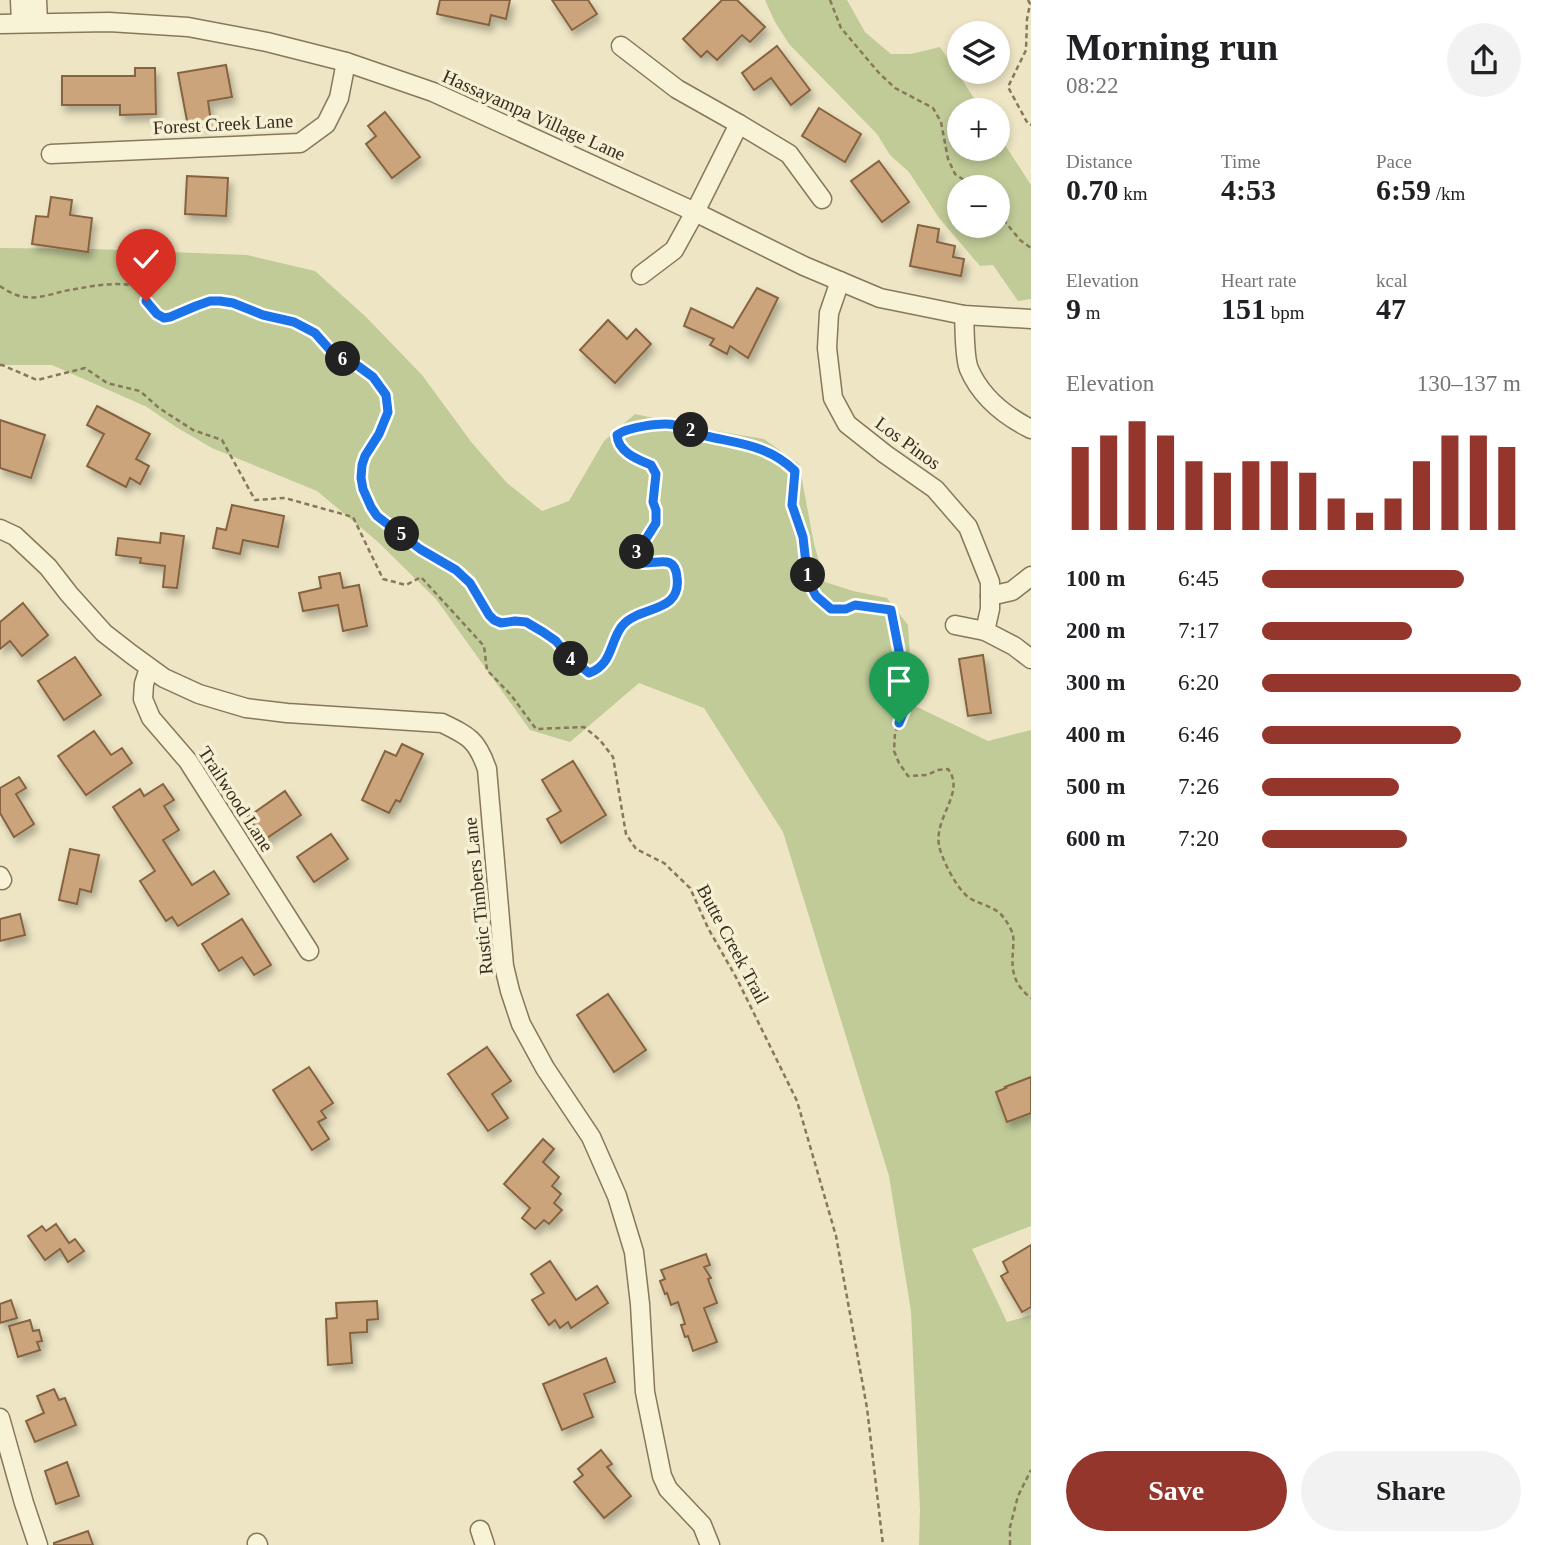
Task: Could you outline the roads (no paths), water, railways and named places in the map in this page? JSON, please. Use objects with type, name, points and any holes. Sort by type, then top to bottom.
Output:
[{"type":"street","points":[[29,22],[33,1]]},
{"type":"street","name":"Hassayampa Village Lane","points":[[0,24],[109,22],[188,27],[267,42],[346,62],[433,92],[695,212],[804,266],[880,298],[964,315],[1031,318]]},
{"type":"street","points":[[621,46],[677,89],[789,154],[822,200]]},
{"type":"street","name":"Forest Creek Lane","points":[[51,154],[300,143],[326,124],[339,97],[346,62]]},
{"type":"street","points":[[640,275],[674,250],[739,124]]},
{"type":"street","name":"Los Pinos","points":[[840,281],[829,313],[827,348],[833,398],[847,424],[935,489],[968,527],[990,582],[990,609],[985,631]]},
{"type":"street","points":[[964,315],[968,368],[982,391],[999,410],[1031,429]]},
{"type":"street","name":"Rustic Timbers Lane","points":[[0,530],[15,536],[48,567],[104,633],[164,678],[199,694],[246,708],[442,723],[464,733],[480,750],[487,769],[504,966],[510,991],[521,1024],[545,1068],[591,1137],[617,1196],[634,1252],[645,1392],[662,1476],[668,1489],[702,1525],[710,1545]]},
{"type":"street","points":[[990,596],[1012,591],[1031,576]]},
{"type":"street","points":[[955,625],[985,631],[1014,646],[1031,659]]},
{"type":"street","name":"Trailwood Lane","points":[[149,668],[143,699],[151,718],[188,761],[309,951]]},
{"type":"street","points":[[0,1418],[38,1545]]}]
